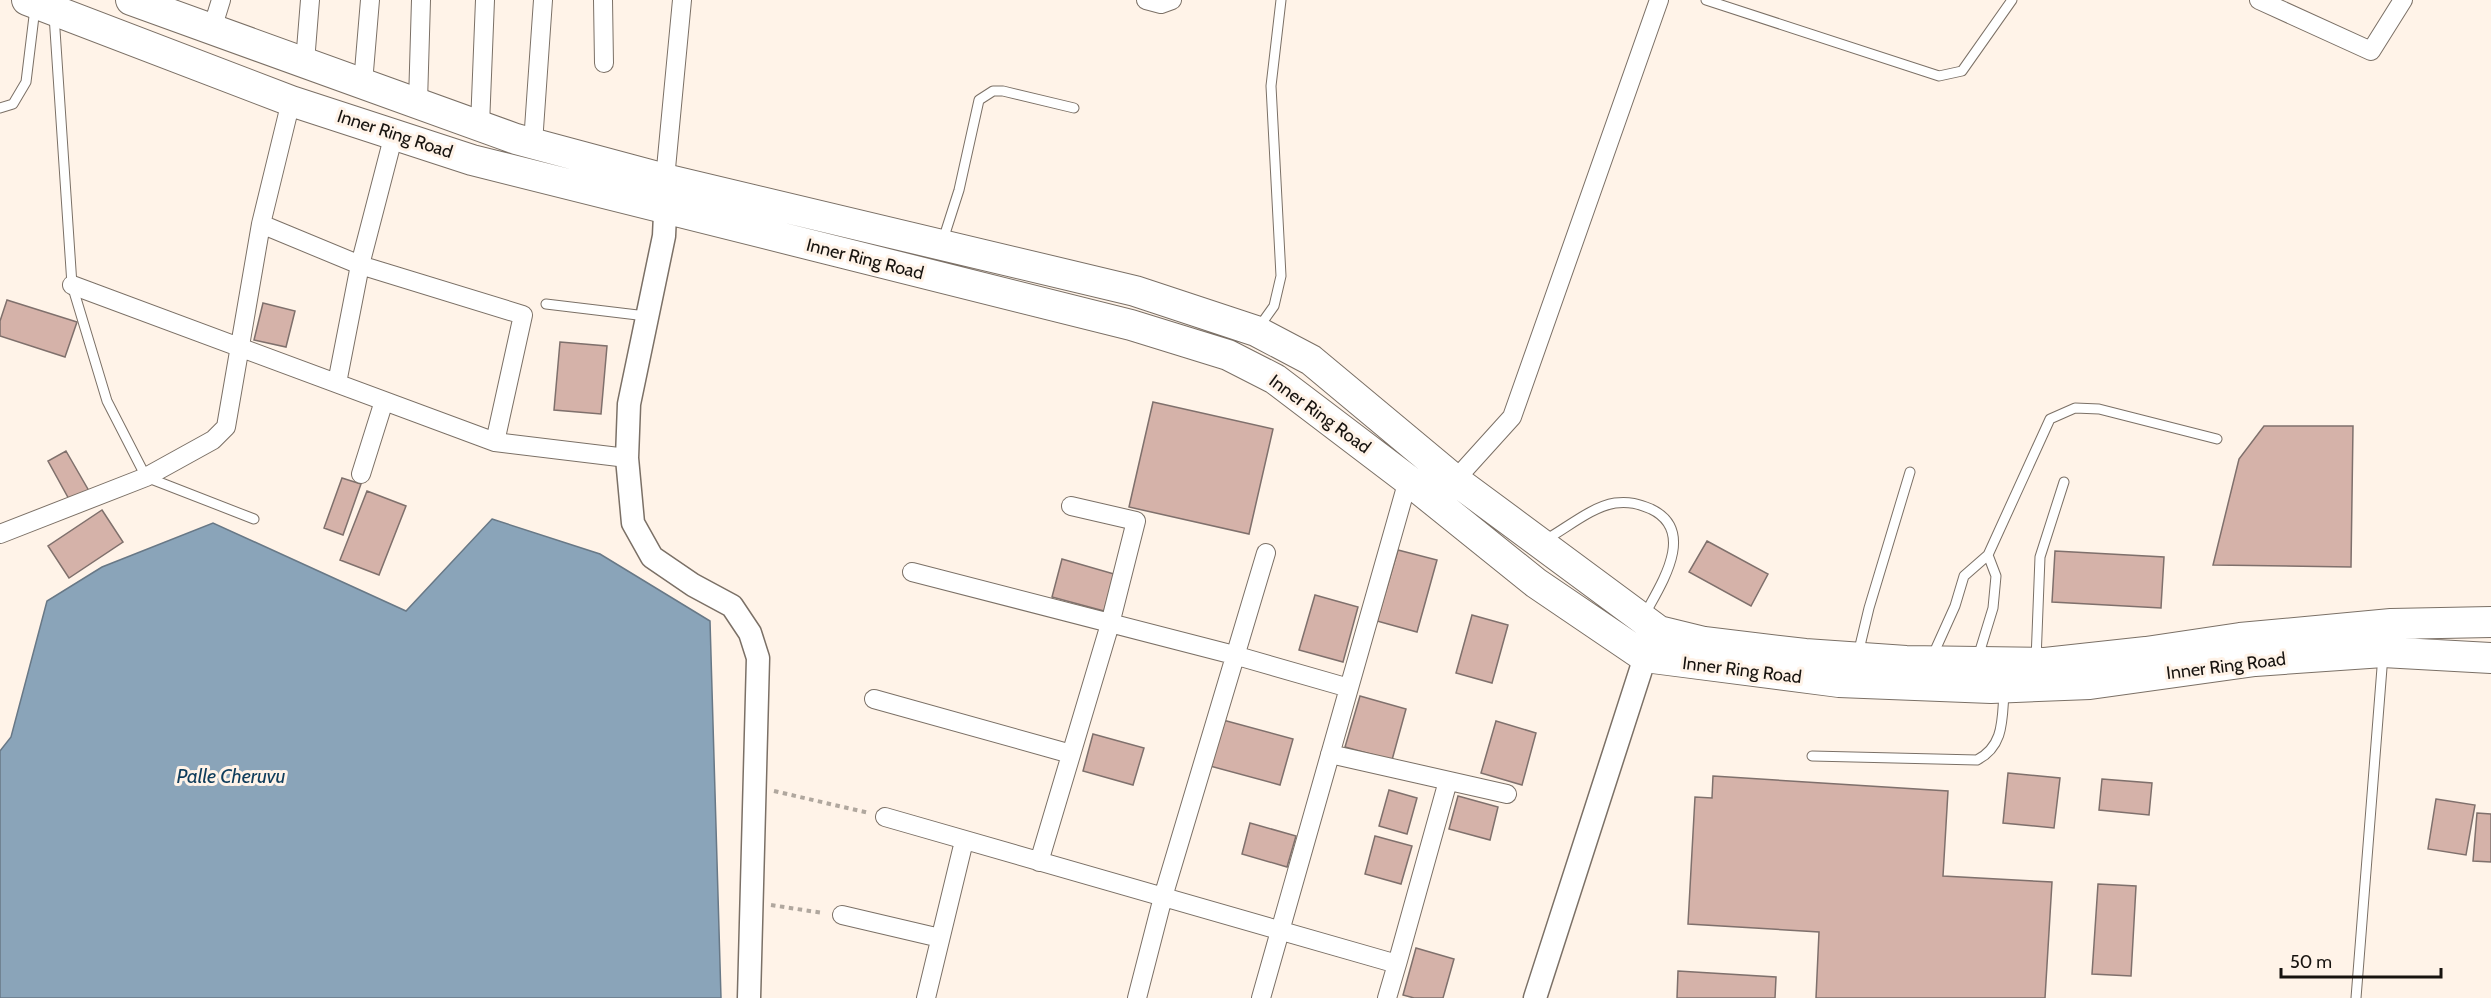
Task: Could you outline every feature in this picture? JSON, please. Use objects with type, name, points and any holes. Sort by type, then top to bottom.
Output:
[{"type":"highway","name":"Inner Ring Road","points":[[131,0],[533,143],[665,179],[1135,291],[1256,331],[1311,360],[1455,480],[1651,625],[1704,642],[1857,658],[1928,674],[2004,687],[2090,684],[2255,661],[2383,652],[2491,658]]},
{"type":"highway","name":"Inner Ring Road","points":[[39,4],[291,101],[472,160],[1131,325],[1228,355],[1275,379],[1408,480],[1536,583],[1645,657],[1839,682],[1928,674],[1977,662],[2036,662],[2146,652],[2240,638],[2391,624],[2491,622]]},
{"type":"street","points":[[212,28],[221,0]]},
{"type":"street","points":[[305,62],[310,0]]},
{"type":"street","points":[[363,83],[370,0]]},
{"type":"street","points":[[418,102],[421,0]]},
{"type":"street","points":[[480,125],[485,0]]},
{"type":"street","points":[[533,143],[543,0]]},
{"type":"street","points":[[603,0],[604,63]]},
{"type":"street","points":[[682,0],[665,179],[667,210],[664,236],[629,404],[627,458],[633,523],[652,557],[693,585],[732,606],[750,633],[758,658],[749,998]]},
{"type":"street","points":[[1146,0],[1161,4],[1172,0]]},
{"type":"street","points":[[1261,998],[1408,480],[1455,480],[1512,417],[1659,0]]},
{"type":"street","points":[[2259,0],[2371,51],[2403,0]]},
{"type":"street","points":[[0,534],[146,477],[213,440],[226,427],[261,224],[291,101]]},
{"type":"street","points":[[337,383],[360,265],[394,134]]},
{"type":"street","points":[[261,224],[360,265],[523,315],[495,442]]},
{"type":"street","points":[[72,285],[495,442],[627,458]]},
{"type":"street","points":[[361,474],[384,401]]},
{"type":"street","points":[[1039,862],[1110,624],[1136,521],[1071,506]]},
{"type":"street","points":[[1137,998],[1163,897],[1233,655],[1266,553]]},
{"type":"street","points":[[912,572],[1233,655],[1349,688]]},
{"type":"street","points":[[1535,998],[1645,657],[1651,625]]},
{"type":"street","points":[[874,699],[1071,754]]},
{"type":"street","points":[[1330,754],[1507,794]]},
{"type":"street","points":[[1387,998],[1448,781]]},
{"type":"street","points":[[885,817],[1398,964]]},
{"type":"street","points":[[926,998],[964,841]]},
{"type":"street","points":[[842,915],[940,939]]},
{"type":"lane","points":[[1256,331],[1274,306],[1281,276],[1271,86],[1281,0]]},
{"type":"lane","points":[[1706,0],[1939,76],[1962,70],[2012,0]]},
{"type":"lane","points":[[0,108],[12,104],[24,87],[39,4]]},
{"type":"lane","points":[[39,4],[72,285],[106,401],[146,477],[254,519]]},
{"type":"lane","points":[[942,245],[959,190],[979,100],[993,90],[1003,90],[1074,108]]},
{"type":"lane","points":[[546,304],[646,316]]},
{"type":"lane","points":[[1928,674],[1955,606],[1964,576],[1988,555],[2050,419],[2075,408],[2099,410],[2217,439]]},
{"type":"lane","points":[[1857,658],[1869,608],[1910,472]]},
{"type":"lane","points":[[2036,662],[2040,557],[2064,482]]},
{"type":"lane","points":[[1541,543],[1592,512],[1614,503],[1636,502],[1663,515],[1671,530],[1674,548],[1651,625]]},
{"type":"lane","points":[[1977,662],[1993,608],[1996,576],[1988,555]]},
{"type":"lane","points":[[2356,998],[2383,652]]},
{"type":"lane","points":[[1812,756],[1977,760],[1989,754],[1998,740],[2004,687]]},
{"type":"path","points":[[756,787],[885,817]]},
{"type":"path","points":[[752,902],[842,915]]},
{"type":"water","name":"Palle Cheruvu","points":[[492,519],[600,554],[710,621],[721,998],[0,998],[0,751],[11,737],[47,601],[102,567],[213,523],[406,611]]},
{"type":"building","points":[[7,300],[77,322],[65,357],[0,336],[0,321]]},
{"type":"building","points":[[263,303],[295,311],[286,347],[254,340]]},
{"type":"building","points":[[560,342],[607,346],[601,414],[554,410]]},
{"type":"building","points":[[1153,402],[1273,429],[1249,534],[1129,507]]},
{"type":"building","points":[[2264,426],[2353,426],[2351,567],[2213,565],[2239,459]]},
{"type":"building","points":[[66,451],[89,491],[70,501],[48,461]]},
{"type":"building","points":[[342,478],[361,484],[343,535],[324,528]]},
{"type":"building","points":[[367,491],[406,506],[379,575],[340,560]]},
{"type":"building","points":[[102,510],[123,542],[69,578],[48,546]]},
{"type":"building","points":[[1707,541],[1768,574],[1751,606],[1689,572]]},
{"type":"building","points":[[1398,550],[1437,560],[1417,632],[1377,621]]},
{"type":"building","points":[[2055,551],[2164,557],[2161,608],[2052,602]]},
{"type":"building","points":[[1062,559],[1114,574],[1104,611],[1052,597]]},
{"type":"building","points":[[1315,595],[1358,607],[1343,662],[1299,650]]},
{"type":"building","points":[[1472,615],[1508,625],[1492,683],[1456,673]]},
{"type":"building","points":[[1360,696],[1406,709],[1392,760],[1345,747]]},
{"type":"building","points":[[1223,720],[1293,739],[1280,785],[1210,766]]},
{"type":"building","points":[[1496,721],[1536,733],[1522,785],[1481,773]]},
{"type":"building","points":[[1093,734],[1144,748],[1133,785],[1083,771]]},
{"type":"building","points":[[2008,773],[2060,778],[2054,828],[2003,823]]},
{"type":"building","points":[[1713,776],[1948,791],[1943,876],[2052,882],[2045,998],[1816,998],[1819,932],[1688,924],[1695,797],[1712,798]]},
{"type":"building","points":[[2102,779],[2152,783],[2149,815],[2099,810]]},
{"type":"building","points":[[1389,790],[1417,798],[1407,834],[1379,826]]},
{"type":"building","points":[[1458,796],[1498,807],[1490,840],[1449,829]]},
{"type":"building","points":[[2436,799],[2475,805],[2466,855],[2428,849]]},
{"type":"building","points":[[2477,813],[2491,814],[2491,862],[2473,861]]},
{"type":"building","points":[[1250,823],[1296,836],[1287,867],[1242,854]]},
{"type":"building","points":[[1375,836],[1412,846],[1401,884],[1365,874]]},
{"type":"building","points":[[2098,884],[2136,886],[2131,976],[2092,974]]},
{"type":"building","points":[[1416,948],[1454,959],[1443,998],[1414,998],[1403,995]]},
{"type":"building","points":[[1678,971],[1776,977],[1775,998],[1677,998]]}]
